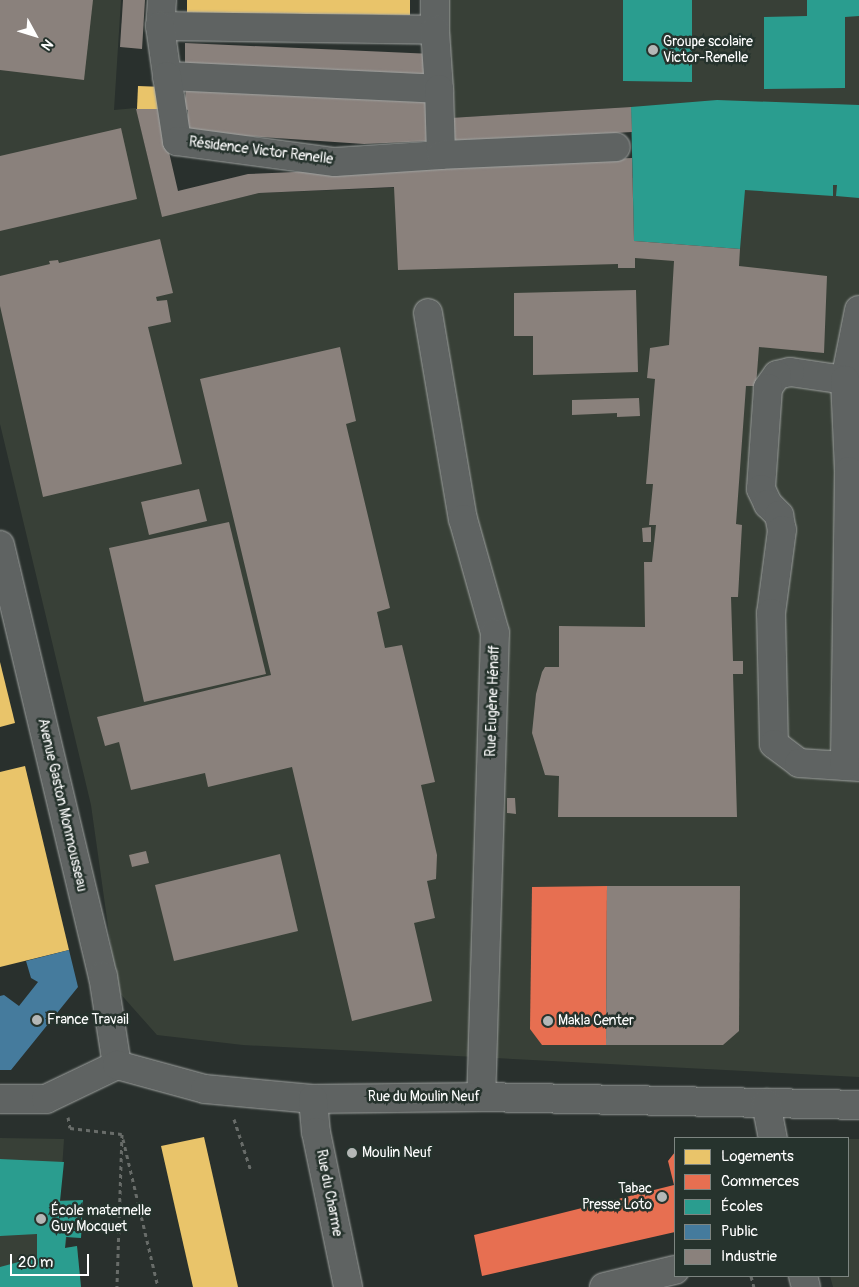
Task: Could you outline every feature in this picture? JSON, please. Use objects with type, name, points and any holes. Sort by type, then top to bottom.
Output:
[{"type":"street","points":[[435,0],[441,155]]},
{"type":"street","name":"Résidence Victor Renelle","points":[[435,30],[161,13],[176,141],[335,162],[616,147]]},
{"type":"street","points":[[167,76],[439,89]]},
{"type":"street","points":[[845,380],[790,372],[777,375],[768,388],[761,489],[779,515],[782,530],[771,613],[774,744],[799,762],[852,766],[849,471],[845,380],[859,310]]},
{"type":"street","name":"Rue Eugène Hénaff","points":[[428,313],[463,519],[495,633],[481,1096]]},
{"type":"street","name":"Avenue Gaston Monmousseau","points":[[0,545],[103,976],[117,1066]]},
{"type":"street","points":[[0,1098],[46,1099],[117,1066]]},
{"type":"street","name":"Rue du Moulin Neuf","points":[[117,1066],[205,1089],[313,1099],[481,1096],[859,1105]]},
{"type":"street","name":"Rue du Charme","points":[[313,1099],[316,1132],[348,1287]]},
{"type":"street","points":[[766,1103],[773,1137]]},
{"type":"street","points":[[604,1287],[674,1270]]},
{"type":"path","points":[[224,1090],[251,1171]]},
{"type":"path","points":[[63,1092],[70,1128],[122,1134]]},
{"type":"path","points":[[117,1287],[122,1134]]},
{"type":"path","points":[[122,1134],[158,1287]]},
{"type":"shaded area","points":[[0,0],[121,0],[114,110],[136,108],[162,216],[259,193],[633,178],[631,107],[450,118],[447,0],[859,0],[859,1077],[243,1045],[157,1035],[117,990],[91,805],[0,424]]},
{"type":"shaded area","name":"École maternelle Guy Mocquet","points":[[0,1138],[64,1139],[60,1200],[83,1200],[81,1238],[67,1237],[65,1248],[77,1246],[81,1287],[0,1287]]},
{"type":"shaded area","points":[[849,1139],[859,1139],[859,1287],[833,1287],[830,1277],[849,1277]]},
{"type":"building: Logements","points":[[187,0],[410,0],[410,15],[187,13]]},
{"type":"building: Logements","points":[[138,86],[164,87],[159,109],[137,109]]},
{"type":"building: Logements","points":[[0,662],[15,723],[0,727]]},
{"type":"building: Logements","points":[[25,766],[69,950],[0,967],[0,772]]},
{"type":"building: Logements","points":[[204,1137],[238,1287],[193,1287],[161,1146]]},
{"type":"building: Commerces","points":[[607,886],[606,1045],[542,1045],[530,1029],[532,887]]},
{"type":"building: Commerces","points":[[674,1153],[674,1185],[668,1161]]},
{"type":"building: Commerces","points":[[674,1185],[674,1232],[482,1276],[474,1235]]},
{"type":"building: Écoles","points":[[623,0],[692,0],[692,82],[623,81]]},
{"type":"building: Écoles","points":[[807,0],[859,0],[859,16],[845,17],[845,88],[764,89],[764,17],[807,16]]},
{"type":"building: Écoles","points":[[717,100],[859,105],[859,198],[836,196],[837,185],[833,185],[833,196],[745,190],[740,249],[634,241],[631,107]]},
{"type":"building: Écoles","name":"École maternelle Guy Mocquet","points":[[0,1159],[64,1162],[60,1201],[83,1200],[81,1238],[66,1237],[65,1248],[77,1246],[81,1287],[0,1287],[0,1267],[37,1257],[37,1234],[0,1236]]},
{"type":"building: Public","points":[[69,950],[78,987],[11,1070],[0,1070],[0,996],[4,995],[19,1006],[38,982],[31,978],[26,961]]},
{"type":"building: Industrie","points":[[0,0],[93,0],[84,80],[0,70]]},
{"type":"building: Industrie","points":[[123,0],[145,0],[142,49],[120,47]]},
{"type":"building: Industrie","points":[[185,43],[433,54],[432,75],[185,65]]},
{"type":"building: Industrie","points":[[186,89],[430,98],[430,141],[364,144],[187,132],[188,110],[184,109]]},
{"type":"building: Industrie","points":[[631,107],[632,132],[452,142],[450,118]]},
{"type":"building: Industrie","points":[[136,109],[159,109],[178,191],[248,174],[632,158],[634,241],[740,249],[739,266],[827,276],[824,353],[759,347],[756,386],[746,386],[736,524],[742,525],[738,597],[731,597],[733,661],[743,661],[743,674],[733,674],[737,817],[558,817],[559,776],[545,775],[532,733],[536,694],[542,672],[545,667],[559,667],[559,626],[645,627],[644,562],[652,562],[656,525],[649,525],[653,484],[646,484],[655,379],[647,378],[650,348],[669,345],[674,261],[635,258],[635,268],[618,268],[618,264],[398,270],[394,187],[259,193],[162,217]]},
{"type":"building: Industrie","points":[[121,128],[137,199],[0,231],[0,156]]},
{"type":"building: Industrie","points":[[160,239],[173,293],[156,297],[157,301],[167,300],[171,322],[148,327],[182,464],[43,497],[0,306],[0,276],[50,264],[49,261],[58,260],[59,263]]},
{"type":"building: Industrie","points":[[636,290],[638,372],[533,375],[533,336],[514,336],[514,293]]},
{"type":"building: Industrie","points":[[340,347],[356,421],[346,424],[390,608],[377,612],[385,648],[402,645],[435,782],[421,785],[437,855],[436,879],[427,881],[435,918],[414,923],[432,1001],[352,1021],[292,767],[208,787],[205,773],[131,790],[119,742],[105,746],[97,717],[271,675],[200,379]]},
{"type":"building: Industrie","points":[[639,398],[640,416],[617,417],[617,413],[572,415],[572,400]]},
{"type":"building: Industrie","points":[[199,489],[207,521],[149,535],[141,502]]},
{"type":"building: Industrie","points":[[229,522],[266,674],[144,702],[109,548]]},
{"type":"building: Industrie","points":[[651,527],[651,542],[643,542],[642,528]]},
{"type":"building: Industrie","points":[[507,798],[515,798],[516,814],[507,813]]},
{"type":"building: Industrie","points":[[146,851],[149,863],[132,867],[129,855]]},
{"type":"building: Industrie","points":[[280,854],[298,931],[174,961],[155,885]]},
{"type":"building: Industrie","points":[[607,886],[740,886],[739,1031],[723,1045],[606,1045]]},
{"type":"place","name":"Groupe scolaire Victor-Renelle","points":[[653,50]]},
{"type":"place","name":"France Travail","points":[[37,1020]]},
{"type":"place","name":"Makla Center","points":[[548,1021]]},
{"type":"place","name":"Moulin Neuf","points":[[352,1153]]},
{"type":"place","name":"Tabac Presse Loto","points":[[662,1197]]},
{"type":"place","name":"École maternelle Guy Mocquet","points":[[41,1219]]}]
